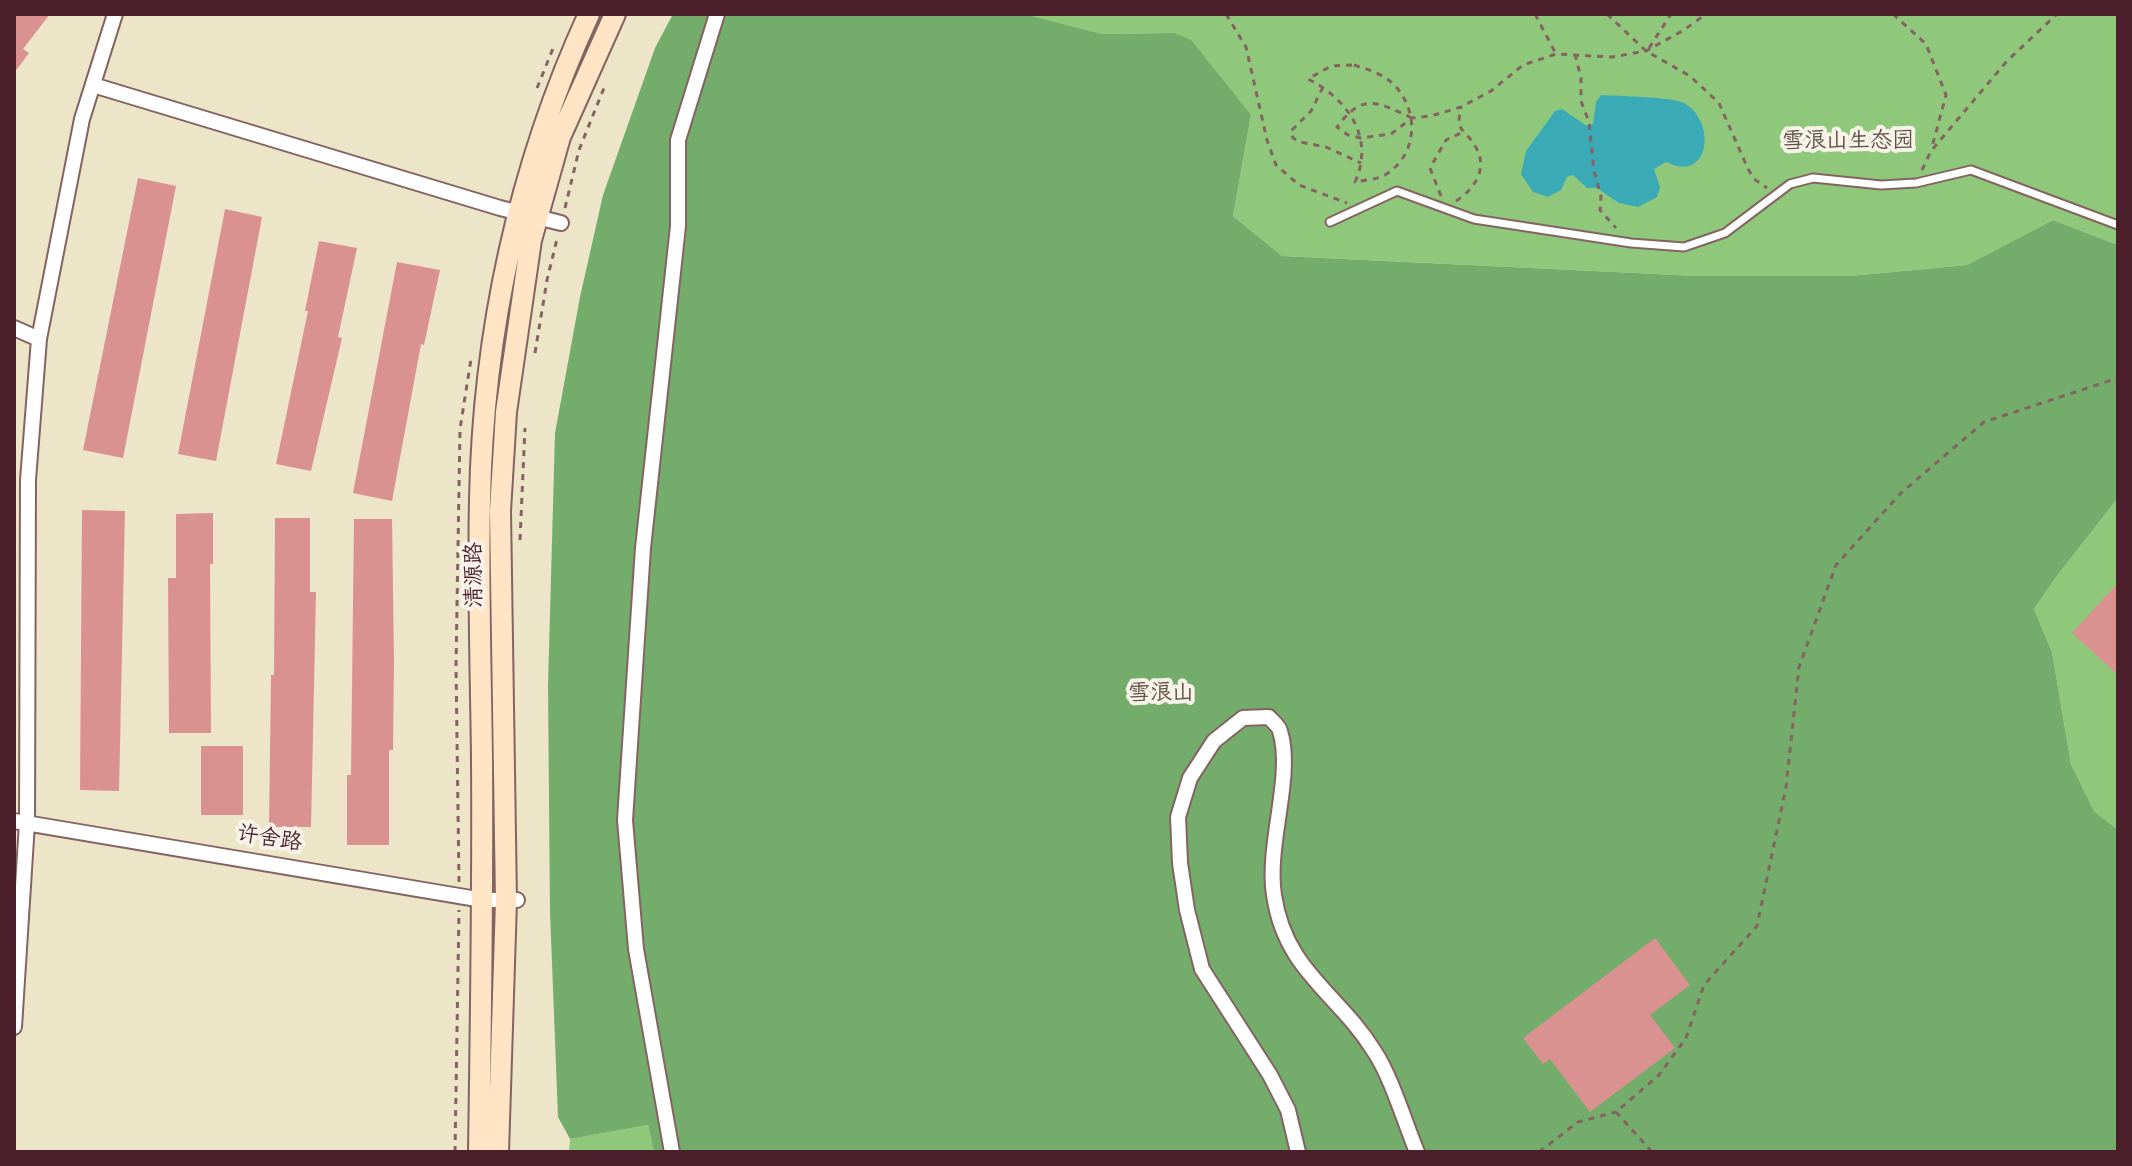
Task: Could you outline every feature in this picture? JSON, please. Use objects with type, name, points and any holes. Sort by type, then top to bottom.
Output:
[{"type":"street","points":[[14,1027],[28,480],[39,339],[82,119],[115,14]]},
{"type":"street","name":"清源路","points":[[498,1152],[512,901],[500,511],[506,412],[531,240],[527,215],[552,106],[589,14]]},
{"type":"street","name":"清源路","points":[[479,1152],[483,900],[480,499],[487,385],[501,286],[527,215],[615,14]]},
{"type":"street","points":[[672,1152],[636,949],[625,820],[643,548],[678,226],[678,140],[717,14]]},
{"type":"street","points":[[93,85],[561,223]]},
{"type":"street","points":[[14,328],[39,339]]},
{"type":"street","points":[[1298,1152],[1288,1110],[1270,1075],[1202,969],[1187,910],[1180,863],[1178,817],[1190,778],[1214,741],[1243,718],[1269,717],[1280,729],[1284,759],[1272,861],[1273,894],[1282,930],[1298,962],[1376,1052],[1417,1152]]},
{"type":"street","name":"许舍路","points":[[20,822],[483,900],[512,901]]},
{"type":"lane","points":[[1330,222],[1397,191],[1474,219],[1631,243],[1684,247],[1725,233],[1790,184],[1813,178],[1881,185],[1916,183],[1971,170],[2118,225]]},
{"type":"path","points":[[1226,14],[1246,47],[1267,140],[1276,165],[1299,185],[1358,207]]},
{"type":"path","points":[[1535,14],[1556,54]]},
{"type":"path","points":[[1607,14],[1646,51],[1690,76],[1719,103],[1754,179],[1776,195]]},
{"type":"path","points":[[1646,51],[1671,14]]},
{"type":"path","points":[[1412,118],[1391,134],[1361,138],[1348,135],[1337,127],[1348,111],[1365,102],[1379,103],[1412,118],[1461,107],[1491,91],[1523,65],[1556,54],[1612,57],[1646,51],[1706,14]]},
{"type":"path","points":[[1893,14],[1926,44],[1946,95],[1931,151],[1916,183]]},
{"type":"path","points":[[1931,151],[2007,61],[2057,14]]},
{"type":"path","points":[[1575,54],[1581,78],[1581,101],[1589,122],[1594,171],[1601,196],[1600,210],[1631,243]]},
{"type":"path","points":[[1354,65],[1376,72],[1396,87],[1412,118],[1411,143],[1400,163],[1382,177],[1355,182],[1361,163],[1361,138],[1356,122],[1348,111],[1338,97],[1308,79],[1331,66],[1354,65]]},
{"type":"path","points":[[534,358],[547,280],[579,150],[607,80]]},
{"type":"path","points":[[1323,87],[1311,111],[1291,131],[1293,138],[1326,147],[1361,163]]},
{"type":"path","points":[[1461,107],[1458,122],[1461,133],[1476,147],[1480,170],[1477,183],[1446,207],[1430,168],[1446,140],[1461,133]]},
{"type":"path","points":[[1539,1152],[1578,1122],[1616,1112],[1659,1075],[1686,1038],[1704,985],[1757,926],[1786,787],[1799,667],[1836,565],[1900,494],[1984,422],[2118,378]]},
{"type":"path","name":"清源路","points":[[520,544],[525,420]]},
{"type":"path","points":[[1616,1112],[1652,1152]]},
{"type":"green space","name":"雪浪山","points":[[673,14],[1025,14],[1102,34],[1174,33],[1191,40],[1251,115],[1233,216],[1282,256],[1697,276],[1850,276],[1967,265],[2053,220],[2118,245],[2118,498],[2034,609],[2052,652],[2071,764],[2094,811],[2118,830],[2118,1152],[654,1152],[648,1125],[570,1139],[558,1117],[550,912],[548,685],[555,433],[603,195],[655,48]]},
{"type":"green space","name":"雪浪山生态园","points":[[1025,14],[2118,14],[2118,245],[2053,220],[1967,265],[1850,276],[1697,276],[1282,256],[1233,216],[1251,115],[1174,33],[1102,34]]},
{"type":"green space","points":[[2118,498],[2118,830],[2094,811],[2071,764],[2052,652],[2034,609]]},
{"type":"green space","points":[[648,1125],[654,1152],[569,1152],[570,1139]]},
{"type":"water","points":[[1601,95],[1684,103],[1695,112],[1702,124],[1705,136],[1700,158],[1692,165],[1681,167],[1666,162],[1654,169],[1660,187],[1657,197],[1638,207],[1619,203],[1597,188],[1587,188],[1573,175],[1567,177],[1561,190],[1548,197],[1533,192],[1521,174],[1526,151],[1555,111],[1562,109],[1587,126],[1593,124],[1596,102]]},
{"type":"building","points":[[14,14],[50,14],[23,49],[29,53],[14,73]]},
{"type":"building","points":[[138,178],[176,186],[123,458],[83,450]]},
{"type":"building","points":[[225,209],[262,217],[216,461],[178,454]]},
{"type":"building","points":[[319,241],[357,248],[338,337],[342,338],[311,471],[276,464],[308,311],[305,311]]},
{"type":"building","points":[[397,262],[440,270],[424,345],[421,344],[392,501],[353,493]]},
{"type":"building","points":[[82,510],[125,511],[119,791],[80,790]]},
{"type":"building","points":[[213,513],[213,564],[210,564],[211,733],[169,733],[168,578],[176,578],[176,514]]},
{"type":"building","points":[[275,518],[310,518],[310,592],[316,592],[311,827],[269,827]]},
{"type":"building","points":[[354,519],[392,519],[394,661],[393,750],[389,750],[389,845],[347,845],[347,775],[351,775]]},
{"type":"building","points":[[2118,583],[2118,675],[2072,633]]},
{"type":"building","points":[[201,746],[243,746],[243,815],[201,815]]},
{"type":"building","points":[[1655,938],[1690,985],[1650,1015],[1675,1048],[1590,1112],[1550,1059],[1543,1064],[1523,1038]]}]
